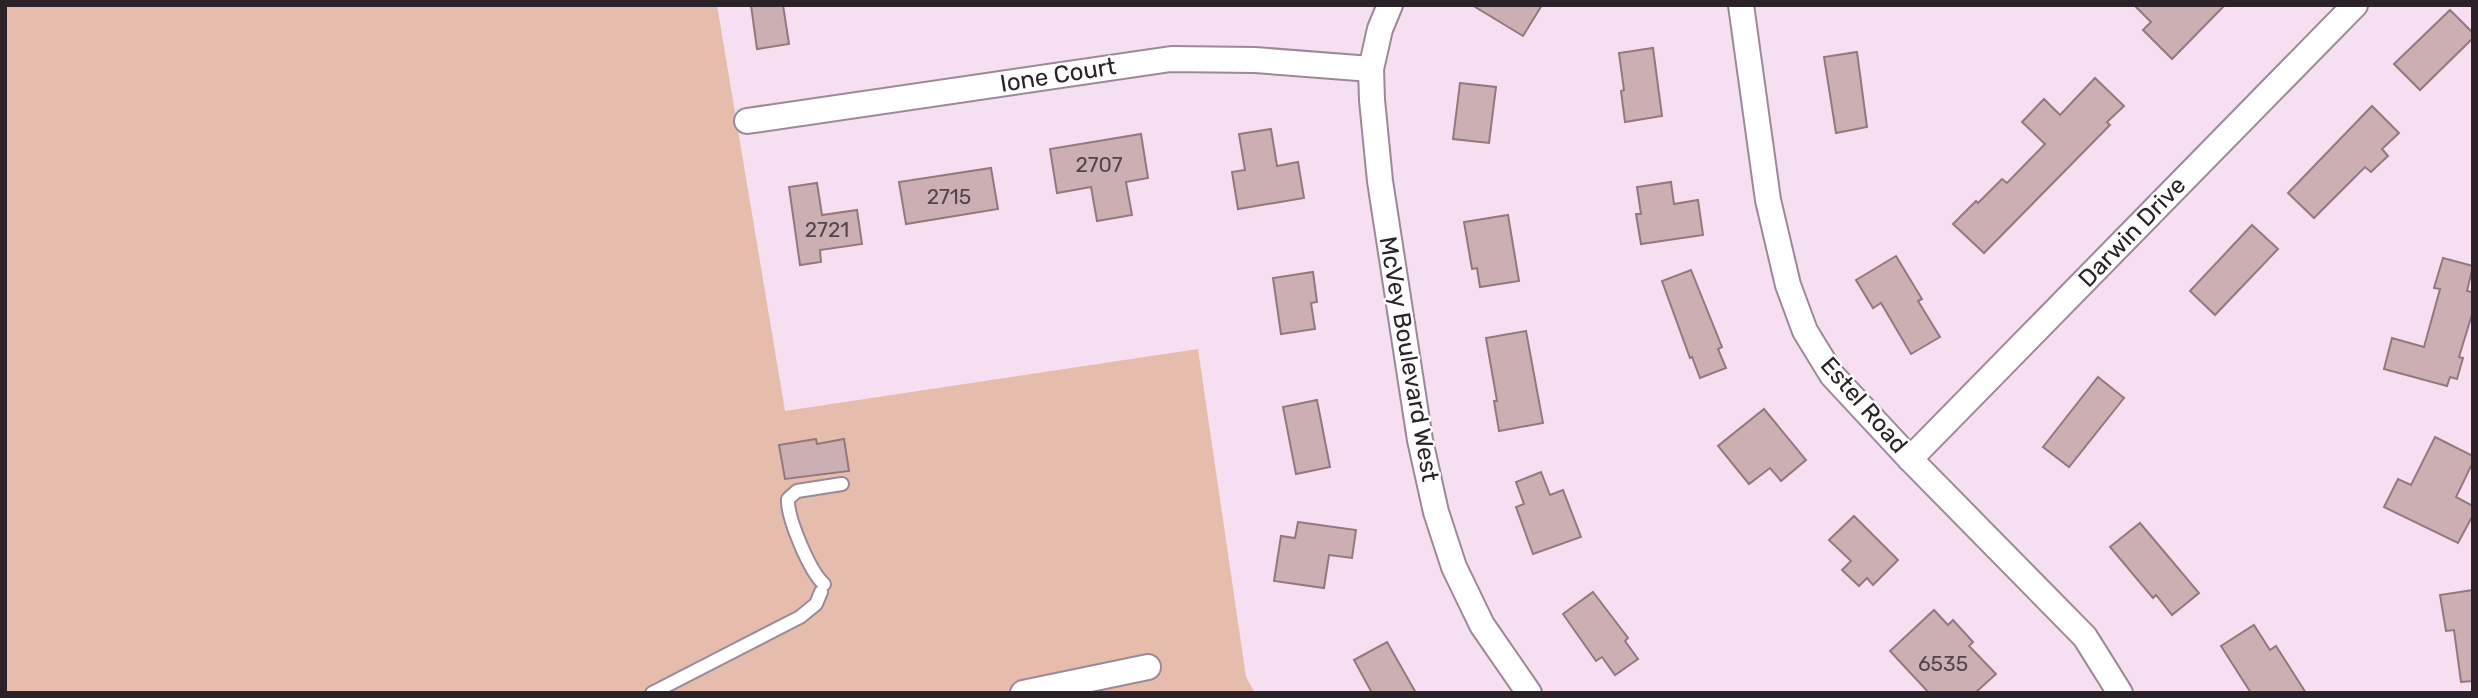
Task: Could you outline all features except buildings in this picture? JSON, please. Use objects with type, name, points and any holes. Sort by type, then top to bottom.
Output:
[{"type":"street","name":"McVey Boulevard West","points":[[1390,5],[1380,29],[1371,69],[1380,181],[1420,440],[1436,512],[1454,567],[1482,625],[1529,693]]},
{"type":"street","name":"Estel Road","points":[[1741,5],[1768,200],[1787,285],[1805,331],[1832,376],[2085,637],[2120,693]]},
{"type":"street","name":"Darwin Drive","points":[[1910,459],[2340,10]]},
{"type":"street","name":"Ione Court","points":[[747,121],[1171,59],[1255,60],[1371,69]]},
{"type":"street","points":[[1023,693],[1148,667]]},
{"type":"lane","points":[[652,693],[800,617],[816,604],[822,588],[789,512],[788,499],[797,491],[842,484]]},
{"type":"shaded area","points":[[5,5],[717,5],[785,411],[1198,349],[1246,677],[1255,693],[5,693]]}]
